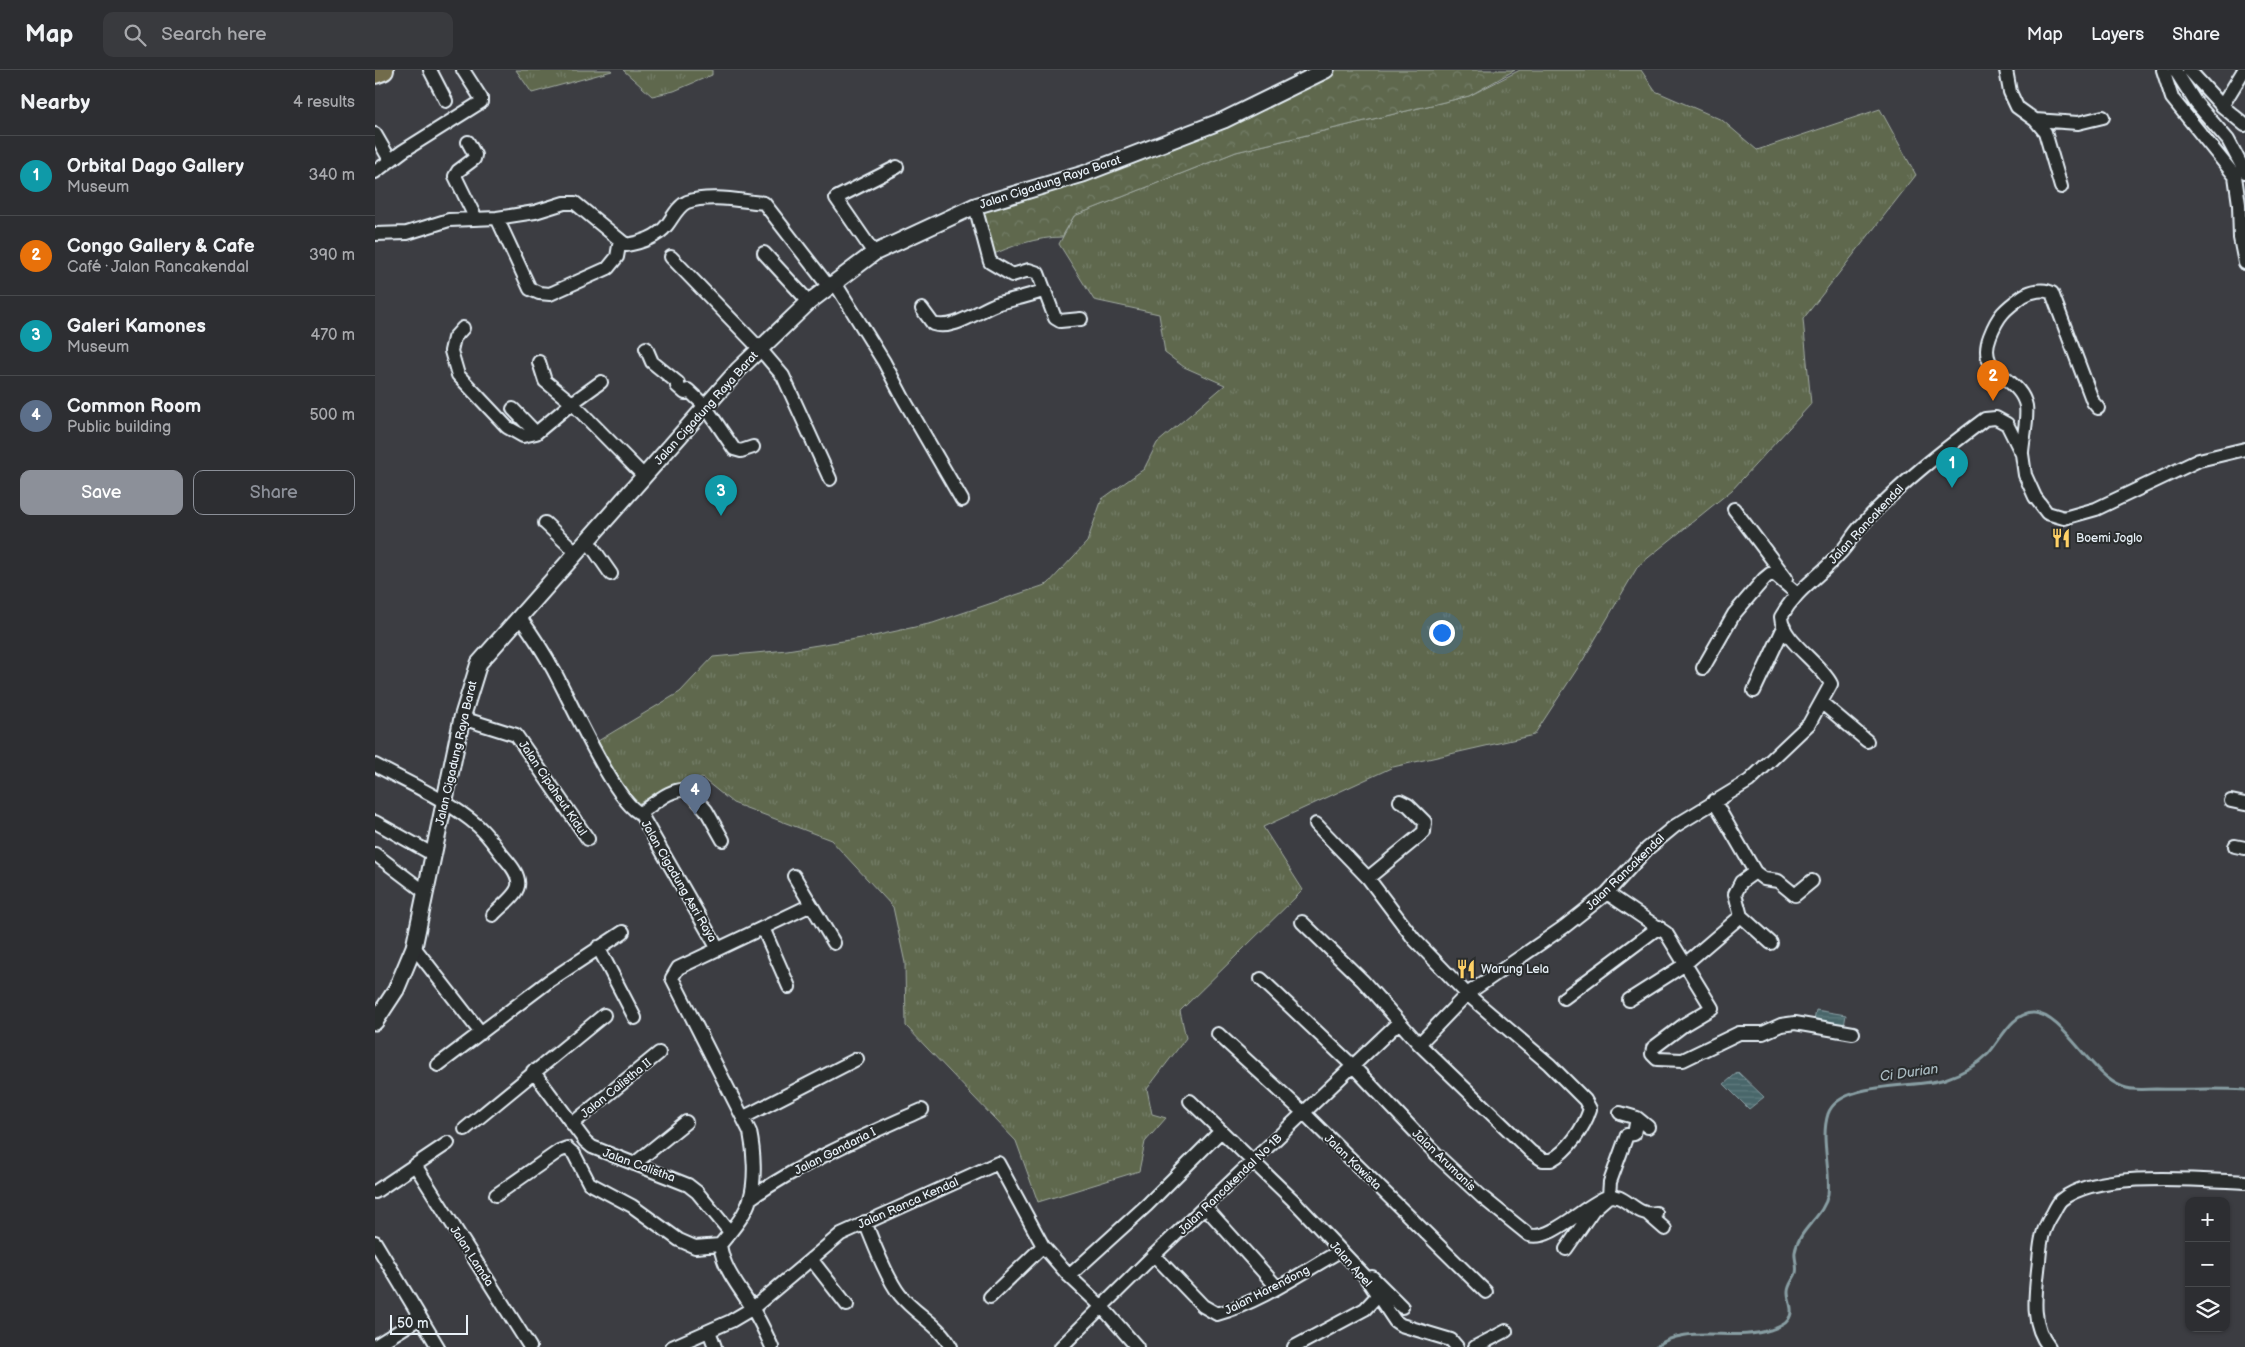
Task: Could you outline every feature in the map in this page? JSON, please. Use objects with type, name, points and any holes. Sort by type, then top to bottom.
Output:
[{"type":"main road","points":[[375,73],[383,70]]},
{"type":"street","points":[[430,70],[446,101]]},
{"type":"street","points":[[375,172],[481,102],[481,98],[463,70]]},
{"type":"street","name":"Jalan Cigadung Raya Barat","points":[[375,1022],[396,990],[414,947],[462,718],[479,663],[705,406],[760,349],[809,302],[874,253],[975,206],[1083,174],[1197,131],[1326,70]]},
{"type":"street","points":[[2006,70],[2013,99],[2017,107],[2035,120],[2045,132],[2061,187]]},
{"type":"street","points":[[2163,70],[2172,98],[2233,172],[2238,193],[2240,238],[2245,263]]},
{"type":"street","points":[[2175,70],[2196,103],[2228,140],[2245,172]]},
{"type":"street","points":[[2189,70],[2222,106],[2245,125]]},
{"type":"street","points":[[2222,106],[2244,70]]},
{"type":"street","points":[[2035,120],[2078,122],[2103,118]]},
{"type":"street","points":[[375,134],[391,160]]},
{"type":"street","points":[[467,142],[475,155],[474,159],[458,171],[455,176],[476,219]]},
{"type":"street","points":[[874,253],[837,198],[897,167]]},
{"type":"street","points":[[375,234],[407,233],[449,220],[497,218],[535,212],[564,203],[575,203],[624,245],[629,245],[658,234],[687,202],[726,200],[764,203],[832,285],[885,362],[903,398],[962,500]]},
{"type":"street","points":[[975,206],[990,262],[1012,275],[1034,271],[1038,273],[1057,320],[1081,319]]},
{"type":"street","points":[[497,218],[530,289],[539,293],[550,294],[610,266],[617,256],[620,240]]},
{"type":"street","points":[[763,253],[809,302]]},
{"type":"street","points":[[671,258],[760,349],[783,376],[831,479]]},
{"type":"street","points":[[922,309],[933,324],[952,323],[1000,303],[1012,302],[1045,290]]},
{"type":"street","points":[[2022,454],[2025,406],[2019,392],[1992,367],[1986,356],[1985,348],[2002,311],[2026,294],[2044,290],[2052,293],[2093,402],[2098,408]]},
{"type":"street","points":[[463,328],[454,338],[451,351],[458,375],[507,427],[523,436],[536,433],[601,382]]},
{"type":"street","points":[[646,348],[653,362],[678,383],[677,386],[685,393],[688,390],[705,406],[734,449],[741,451],[753,447]]},
{"type":"street","points":[[539,362],[545,381],[572,403],[645,476]]},
{"type":"street","points":[[513,409],[536,433]]},
{"type":"street","name":"Jalan Rancakendal","points":[[1419,1044],[1467,994],[1564,927],[1607,893],[1661,836],[1714,800],[1749,781],[1809,724],[1831,684],[1829,679],[1797,646],[1783,627],[1781,617],[1799,590],[1840,554],[1861,526],[1904,483],[1985,419],[1995,418],[2007,424],[2022,454],[2025,475],[2043,509],[2052,516],[2063,518],[2096,508],[2199,460],[2245,448]]},
{"type":"street","points":[[1734,510],[1785,577],[1799,590]]},
{"type":"street","points":[[545,523],[577,553]]},
{"type":"street","points":[[588,541],[611,574]]},
{"type":"street","points":[[1703,668],[1734,614],[1764,578],[1770,574],[1775,574],[1799,590]]},
{"type":"street","name":"Jalan Cigadung Asri Raya","points":[[519,616],[546,657],[593,746],[619,790],[631,808],[640,813],[718,949]]},
{"type":"street","points":[[1754,691],[1783,627]]},
{"type":"street","points":[[1822,703],[1867,741]]},
{"type":"street","name":"Jalan Cipaheut Kidul","points":[[462,718],[516,735],[589,839]]},
{"type":"street","points":[[375,765],[445,802],[482,830],[517,876],[517,890],[493,914]]},
{"type":"street","points":[[640,813],[670,793],[681,789],[688,790],[707,810],[723,840]]},
{"type":"street","points":[[1368,878],[1424,832],[1425,822],[1408,805],[1399,800]]},
{"type":"street","points":[[1714,800],[1755,872],[1764,878],[1778,881],[1795,895],[1812,881]]},
{"type":"street","points":[[2231,801],[2245,804]]},
{"type":"street","points":[[375,822],[434,855]]},
{"type":"street","points":[[1302,922],[1363,981],[1419,1044],[1531,1152],[1543,1160],[1551,1160],[1562,1152],[1587,1119],[1589,1105],[1549,1064],[1467,994],[1414,939],[1368,878],[1316,824]]},
{"type":"street","points":[[375,854],[425,892]]},
{"type":"street","points":[[1755,872],[1741,882],[1735,894],[1741,916],[1771,943]]},
{"type":"street","points":[[794,876],[834,943]]},
{"type":"street","points":[[1607,893],[1659,928],[1673,941],[1684,965],[1712,1010],[1685,1024],[1653,1048],[1652,1054],[1657,1059],[1683,1060],[1739,1033],[1763,1033],[1781,1025],[1795,1023],[1853,1033]]},
{"type":"street","points":[[496,1195],[559,1151],[567,1148],[574,1154],[589,1183],[632,1206],[679,1240],[695,1248],[720,1245],[743,1215],[751,1198],[752,1142],[744,1118],[672,978],[678,968],[811,905]]},
{"type":"street","points":[[1629,1000],[1684,965],[1741,916]]},
{"type":"street","points":[[763,928],[789,987]]},
{"type":"street","points":[[1564,998],[1659,928]]},
{"type":"street","points":[[438,1065],[549,981],[623,932]]},
{"type":"street","points":[[414,947],[481,1033]]},
{"type":"street","points":[[598,948],[635,1018]]},
{"type":"street","name":"Jalan Arumanis","points":[[1261,978],[1353,1066],[1441,1159],[1482,1198],[1529,1235],[1536,1237],[1548,1233],[1581,1211],[1609,1196]]},
{"type":"street","points":[[465,1128],[604,1015]]},
{"type":"street","name":"Jalan Rancakendal No 1B","points":[[1061,1347],[1154,1255],[1206,1208],[1399,1022]]},
{"type":"street","name":"Jalan Kawista","points":[[1219,1034],[1304,1113],[1486,1292]]},
{"type":"street","name":"Jalan Calistha II","points":[[572,1124],[659,1053]]},
{"type":"street","points":[[744,1118],[857,1059]]},
{"type":"street","name":"Jalan Calistha","points":[[533,1071],[572,1124],[592,1147],[688,1185],[697,1192],[730,1232]]},
{"type":"street","name":"Jalan Apel","points":[[1190,1101],[1220,1132],[1254,1161],[1364,1275],[1401,1325],[1451,1340],[1457,1347]]},
{"type":"street","name":"Jalan Gandaria I","points":[[751,1198],[797,1170],[858,1138],[922,1110]]},
{"type":"street","points":[[1620,1113],[1637,1118],[1648,1127]]},
{"type":"street","points":[[1566,1249],[1593,1210],[1609,1196],[1612,1175],[1627,1135],[1634,1134],[1637,1118]]},
{"type":"street","points":[[634,1164],[686,1122]]},
{"type":"street","points":[[1069,1276],[1147,1205],[1220,1132]]},
{"type":"street","points":[[375,1192],[448,1143]]},
{"type":"street","name":"Jalan Ranca Kendal","points":[[672,1347],[709,1332],[753,1308],[841,1234],[999,1163],[1043,1246],[1069,1276],[1103,1307],[1137,1347]]},
{"type":"street","name":"Jalan Lamda","points":[[415,1165],[530,1347]]},
{"type":"street","points":[[2049,1347],[2045,1342],[2034,1308],[2042,1230],[2061,1200],[2081,1189],[2112,1182],[2180,1179],[2245,1182]]},
{"type":"street","points":[[1609,1196],[1622,1199],[1641,1213],[1653,1214],[1665,1229]]},
{"type":"street","points":[[1206,1208],[1277,1287]]},
{"type":"street","points":[[865,1222],[897,1290],[915,1310],[935,1325],[951,1347]]},
{"type":"street","points":[[375,1242],[438,1347]]},
{"type":"street","points":[[720,1245],[722,1259],[729,1274],[753,1308],[772,1347]]},
{"type":"street","points":[[989,1297],[1043,1246]]},
{"type":"street","name":"Jalan Harendong","points":[[1154,1255],[1203,1306],[1217,1314],[1277,1287],[1340,1252]]},
{"type":"street","points":[[811,1258],[847,1305]]},
{"type":"street","points":[[1364,1275],[1371,1276],[1402,1307]]},
{"type":"street","points":[[1293,1347],[1365,1309],[1378,1295]]},
{"type":"street","points":[[375,1346],[420,1318]]},
{"type":"street","points":[[1475,1347],[1506,1331]]},
{"type":"street","points":[[709,1332],[715,1347]]},
{"type":"green space","points":[[516,70],[611,70],[612,71],[532,93]]},
{"type":"green space","points":[[623,70],[712,70],[712,75],[674,91],[652,96]]},
{"type":"green space","points":[[1332,70],[1515,70],[1469,96],[1236,152],[1074,216],[1062,237],[1024,243],[988,257],[975,206],[1084,172]]},
{"type":"green space","points":[[1520,70],[1641,70],[1655,91],[1722,120],[1757,150],[1880,109],[1916,175],[1803,319],[1811,404],[1732,490],[1638,566],[1583,660],[1534,735],[1393,767],[1263,827],[1303,890],[1180,1011],[1186,1038],[1147,1089],[1152,1114],[1166,1118],[1145,1142],[1139,1171],[1038,1202],[1016,1141],[906,1026],[905,963],[893,907],[831,840],[733,803],[702,778],[661,791],[634,806],[598,741],[680,692],[713,657],[787,650],[874,636],[933,623],[1048,584],[1087,542],[1102,499],[1144,469],[1157,443],[1225,385],[1184,367],[1165,353],[1159,314],[1094,300],[1059,244],[1074,216],[1236,152],[1469,96]]},
{"type":"water","points":[[1816,1010],[1846,1015],[1843,1032],[1813,1026]]},
{"type":"water","points":[[1738,1072],[1764,1097],[1749,1109],[1724,1084]]},
{"type":"waterway","name":"Ci Durian","points":[[1656,1347],[1667,1340],[1680,1336],[1756,1333],[1777,1328],[1786,1322],[1791,1313],[1788,1292],[1797,1268],[1795,1254],[1797,1244],[1822,1209],[1828,1194],[1825,1133],[1828,1114],[1835,1103],[1847,1096],[1863,1091],[1932,1082],[1956,1075],[1984,1058],[2019,1017],[2034,1013],[2045,1016],[2056,1023],[2100,1071],[2111,1081],[2123,1087],[2139,1090],[2245,1090]]},
{"type":"place","name":"Congo Gallery & Cafe","points":[[1993,401]]},
{"type":"place","name":"Orbital Dago Gallery","points":[[1952,488]]},
{"type":"place","name":"Galeri Kamones","points":[[721,516]]},
{"type":"place","name":"Boemi Joglo","points":[[2061,538]]},
{"type":"place","name":"Common Room","points":[[695,815]]},
{"type":"place","name":"Warung Lela","points":[[1466,969]]}]
